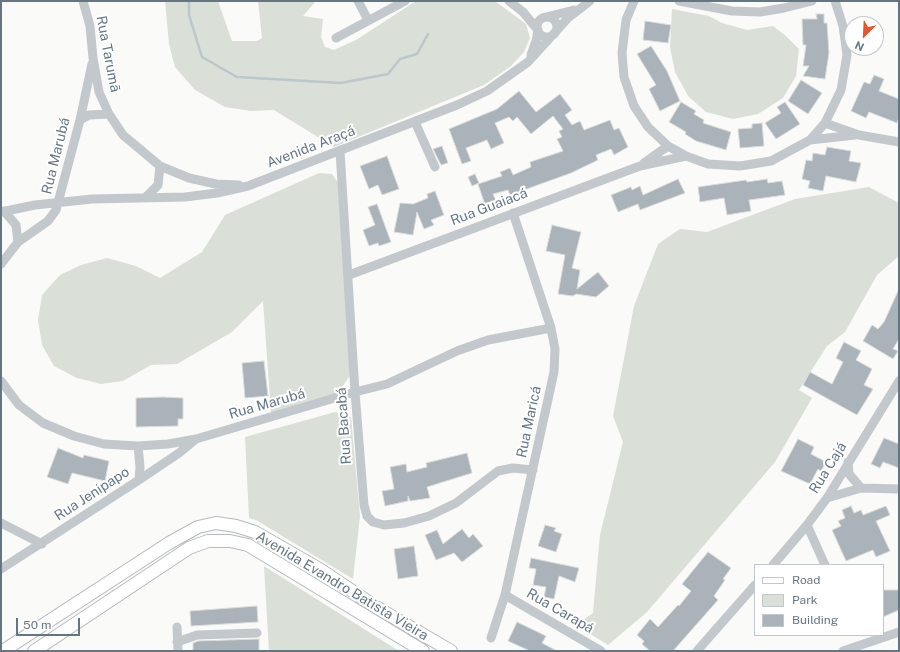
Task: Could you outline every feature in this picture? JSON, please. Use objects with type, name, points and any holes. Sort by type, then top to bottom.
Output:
[{"type":"main road","name":"Avenida Evandro Batista Vieira","points":[[3,651],[169,543],[198,527],[216,523],[236,526],[255,532],[323,572],[376,607],[451,651]]},
{"type":"main road","name":"Avenida Evandro Batista Vieira","points":[[34,651],[189,548],[208,541],[230,541],[248,545],[422,651]]},
{"type":"main road","points":[[315,586],[323,572]]},
{"type":"street","name":"Rua Tarumã","points":[[83,1],[90,26],[93,58],[99,92],[109,114],[123,135],[160,166],[189,178],[216,184],[248,186]]},
{"type":"street","points":[[358,1],[368,20]]},
{"type":"street","points":[[336,38],[405,1]]},
{"type":"street","points":[[509,1],[523,12],[545,36],[554,34],[556,25],[553,20],[548,17],[523,12]]},
{"type":"street","name":"Avenida Araçá","points":[[2,212],[59,202],[198,196],[248,186],[415,122],[487,91],[528,62],[568,18],[581,6],[590,1]]},
{"type":"street","points":[[634,1],[626,20],[622,53],[624,77],[634,106],[648,127],[668,146],[686,156],[708,164],[740,166],[771,161],[810,140],[825,123],[841,90],[847,55],[843,26],[835,1]]},
{"type":"street","points":[[679,1],[732,11],[760,12],[812,1]]},
{"type":"street","points":[[528,62],[536,41],[539,21],[548,17],[567,13],[581,6]]},
{"type":"street","name":"Rua Marubá","points":[[1,264],[18,242],[48,221],[56,210],[80,120],[93,58]]},
{"type":"street","points":[[80,120],[89,115],[109,114]]},
{"type":"street","points":[[415,122],[435,167]]},
{"type":"street","points":[[825,123],[858,135],[899,142]]},
{"type":"street","points":[[810,140],[858,135]]},
{"type":"street","name":"Rua Guaiacá","points":[[640,166],[668,146]]},
{"type":"street","name":"Rua Bacabá","points":[[340,150],[349,275],[355,392],[364,505],[367,516],[373,522],[384,525],[404,523],[429,516],[456,503],[498,471],[513,468],[532,470]]},
{"type":"street","name":"Rua Guaiacá","points":[[349,275],[640,166],[686,156]]},
{"type":"street","points":[[145,198],[158,185],[160,166]]},
{"type":"street","points":[[2,212],[16,225],[18,242]]},
{"type":"street","name":"Rua Maricá","points":[[491,638],[505,595],[554,372],[555,349],[551,328],[513,213]]},
{"type":"street","name":"Rua Marubá","points":[[1,381],[19,405],[42,422],[81,438],[104,444],[138,446],[196,439],[387,384],[457,351],[488,340],[551,328]]},
{"type":"street","name":"Rua Cajá","points":[[774,564],[807,525],[827,498],[899,381]]},
{"type":"street","name":"Rua Jenipapo","points":[[1,570],[139,480],[179,453],[196,439]]},
{"type":"street","points":[[138,446],[140,467],[139,480]]},
{"type":"street","points":[[848,462],[850,474],[861,488]]},
{"type":"street","points":[[827,498],[861,488],[899,489]]},
{"type":"street","points":[[1,522],[42,544]]},
{"type":"street","points":[[807,525],[825,564]]},
{"type":"street","points":[[697,651],[754,586]]},
{"type":"street","name":"Rua Carapá","points":[[505,595],[601,651]]},
{"type":"street","points":[[177,627],[178,646],[197,635],[256,633]]},
{"type":"street","points":[[884,635],[899,632]]},
{"type":"street","points":[[842,651],[859,639],[876,636]]},
{"type":"green space","points":[[165,1],[218,1],[232,41],[257,41],[262,38],[258,1],[316,1],[303,16],[323,19],[321,37],[325,47],[334,50],[356,40],[416,1],[495,1],[526,24],[530,38],[524,52],[511,66],[484,85],[334,147],[274,110],[251,111],[225,107],[195,90],[175,67],[169,44]]},
{"type":"green space","points":[[672,9],[709,16],[722,23],[747,30],[773,26],[786,36],[799,49],[796,76],[783,98],[758,114],[733,119],[706,112],[688,96],[675,72],[670,47]]},
{"type":"green space","points":[[319,173],[332,174],[339,184],[351,374],[338,393],[271,413],[263,301],[232,332],[177,364],[151,365],[123,381],[101,384],[77,378],[54,366],[42,345],[38,320],[42,295],[60,275],[81,265],[107,258],[136,266],[160,278],[202,252],[225,215]]},
{"type":"green space","points":[[869,187],[899,203],[899,256],[877,275],[845,332],[827,346],[799,390],[812,398],[775,462],[647,612],[608,645],[576,625],[593,613],[600,535],[623,442],[613,416],[634,306],[658,244],[680,229],[707,232],[795,199]]},
{"type":"green space","points":[[335,412],[351,417],[360,516],[353,579],[256,520],[249,518],[245,437]]},
{"type":"green space","points":[[264,566],[399,651],[269,651]]},
{"type":"building","points":[[816,14],[824,14],[824,23],[827,23],[829,53],[825,79],[803,76],[809,66],[803,66],[806,45],[803,45],[802,19],[817,19]]},
{"type":"building","points":[[645,21],[671,25],[668,43],[643,40]]},
{"type":"building","points":[[651,46],[667,71],[680,101],[660,111],[649,89],[656,85],[637,54]]},
{"type":"building","points":[[874,75],[884,79],[879,91],[899,99],[899,117],[897,123],[869,112],[866,118],[851,111],[864,82],[870,84]]},
{"type":"building","points":[[801,80],[822,93],[808,114],[788,101]]},
{"type":"building","points":[[519,91],[536,112],[560,94],[572,110],[565,115],[572,125],[580,121],[584,130],[610,120],[614,130],[619,128],[628,147],[614,155],[611,149],[596,155],[598,160],[571,173],[510,195],[508,190],[493,194],[496,201],[485,205],[478,184],[502,176],[500,172],[510,168],[513,175],[531,167],[530,162],[563,151],[557,139],[562,137],[559,131],[563,129],[553,116],[531,134],[517,117],[513,121],[509,117],[495,123],[504,143],[491,149],[487,140],[466,148],[471,161],[462,164],[449,129],[497,109]]},
{"type":"building","points":[[681,102],[696,111],[694,114],[704,120],[703,123],[731,132],[726,150],[696,141],[685,134],[686,132],[669,122]]},
{"type":"building","points":[[785,102],[800,124],[776,139],[765,123],[781,113],[777,107]]},
{"type":"building","points":[[762,123],[764,146],[740,148],[738,129],[752,128],[752,124]]},
{"type":"building","points":[[442,146],[448,163],[441,165],[433,149]]},
{"type":"building","points":[[827,147],[851,151],[849,161],[861,163],[856,182],[826,176],[823,191],[808,188],[810,181],[802,179],[806,160],[812,161],[813,153],[825,155]]},
{"type":"building","points":[[387,156],[399,189],[382,195],[378,185],[369,189],[360,166]]},
{"type":"building","points":[[475,174],[479,183],[472,186],[468,177]]},
{"type":"building","points":[[678,179],[685,193],[640,210],[638,204],[618,212],[611,195],[631,187],[632,190],[640,186],[643,195]]},
{"type":"building","points":[[767,179],[768,183],[782,181],[785,195],[749,200],[751,211],[727,215],[724,198],[700,202],[698,187],[746,180],[747,182]]},
{"type":"building","points":[[435,191],[444,215],[431,220],[434,225],[424,229],[417,212],[413,235],[394,232],[400,203],[413,204],[428,198],[427,194]]},
{"type":"building","points":[[377,204],[391,242],[379,246],[378,243],[369,246],[363,230],[375,225],[368,207]]},
{"type":"building","points":[[552,225],[581,232],[572,268],[580,270],[577,289],[598,272],[609,286],[596,297],[576,294],[573,296],[558,294],[565,255],[546,251]]},
{"type":"building","points":[[899,289],[899,339],[893,349],[898,351],[893,359],[863,341],[872,325],[878,329],[884,322]]},
{"type":"building","points":[[844,342],[861,351],[856,360],[872,369],[864,385],[873,389],[857,415],[803,385],[810,372],[832,384],[843,362],[836,358]]},
{"type":"building","points":[[264,361],[268,396],[245,398],[242,363]]},
{"type":"building","points":[[136,398],[183,398],[183,419],[178,419],[178,426],[136,427]]},
{"type":"building","points":[[884,438],[899,444],[899,468],[883,462],[880,468],[871,464]]},
{"type":"building","points":[[798,439],[814,447],[811,454],[826,462],[821,471],[818,469],[810,484],[781,471]]},
{"type":"building","points":[[58,448],[83,458],[84,455],[109,461],[105,481],[72,473],[68,484],[47,477]]},
{"type":"building","points":[[467,453],[472,473],[427,487],[430,498],[410,501],[408,496],[408,501],[385,506],[382,491],[394,489],[390,467],[406,464],[407,472],[427,467],[426,463]]},
{"type":"building","points":[[851,506],[854,513],[861,510],[863,515],[886,506],[890,515],[876,521],[890,551],[876,557],[873,550],[846,561],[832,530],[841,526],[838,521],[845,518],[842,510]]},
{"type":"building","points":[[545,525],[556,528],[554,531],[562,534],[556,552],[538,546]]},
{"type":"building","points":[[462,529],[469,538],[473,534],[483,546],[462,562],[454,553],[436,560],[425,535],[437,530],[443,544]]},
{"type":"building","points":[[414,546],[418,576],[398,579],[394,549]]},
{"type":"building","points":[[708,552],[731,568],[714,596],[718,600],[673,651],[650,651],[642,644],[644,641],[637,635],[650,619],[658,627],[678,605],[679,606],[691,591],[682,584]]},
{"type":"building","points":[[531,558],[579,568],[575,582],[559,576],[554,599],[544,597],[546,587],[533,585],[536,569],[529,568]]},
{"type":"building","points":[[884,590],[899,590],[899,610],[884,617]]},
{"type":"building","points":[[257,606],[258,622],[191,626],[190,611]]},
{"type":"building","points":[[517,622],[546,636],[542,643],[557,651],[530,651],[508,641]]},
{"type":"building","points":[[259,639],[259,651],[193,651],[193,643],[198,641]]},
{"type":"waterway","points":[[189,1],[189,15],[202,57],[237,77],[341,83],[388,74],[400,59],[417,54],[428,34]]}]
